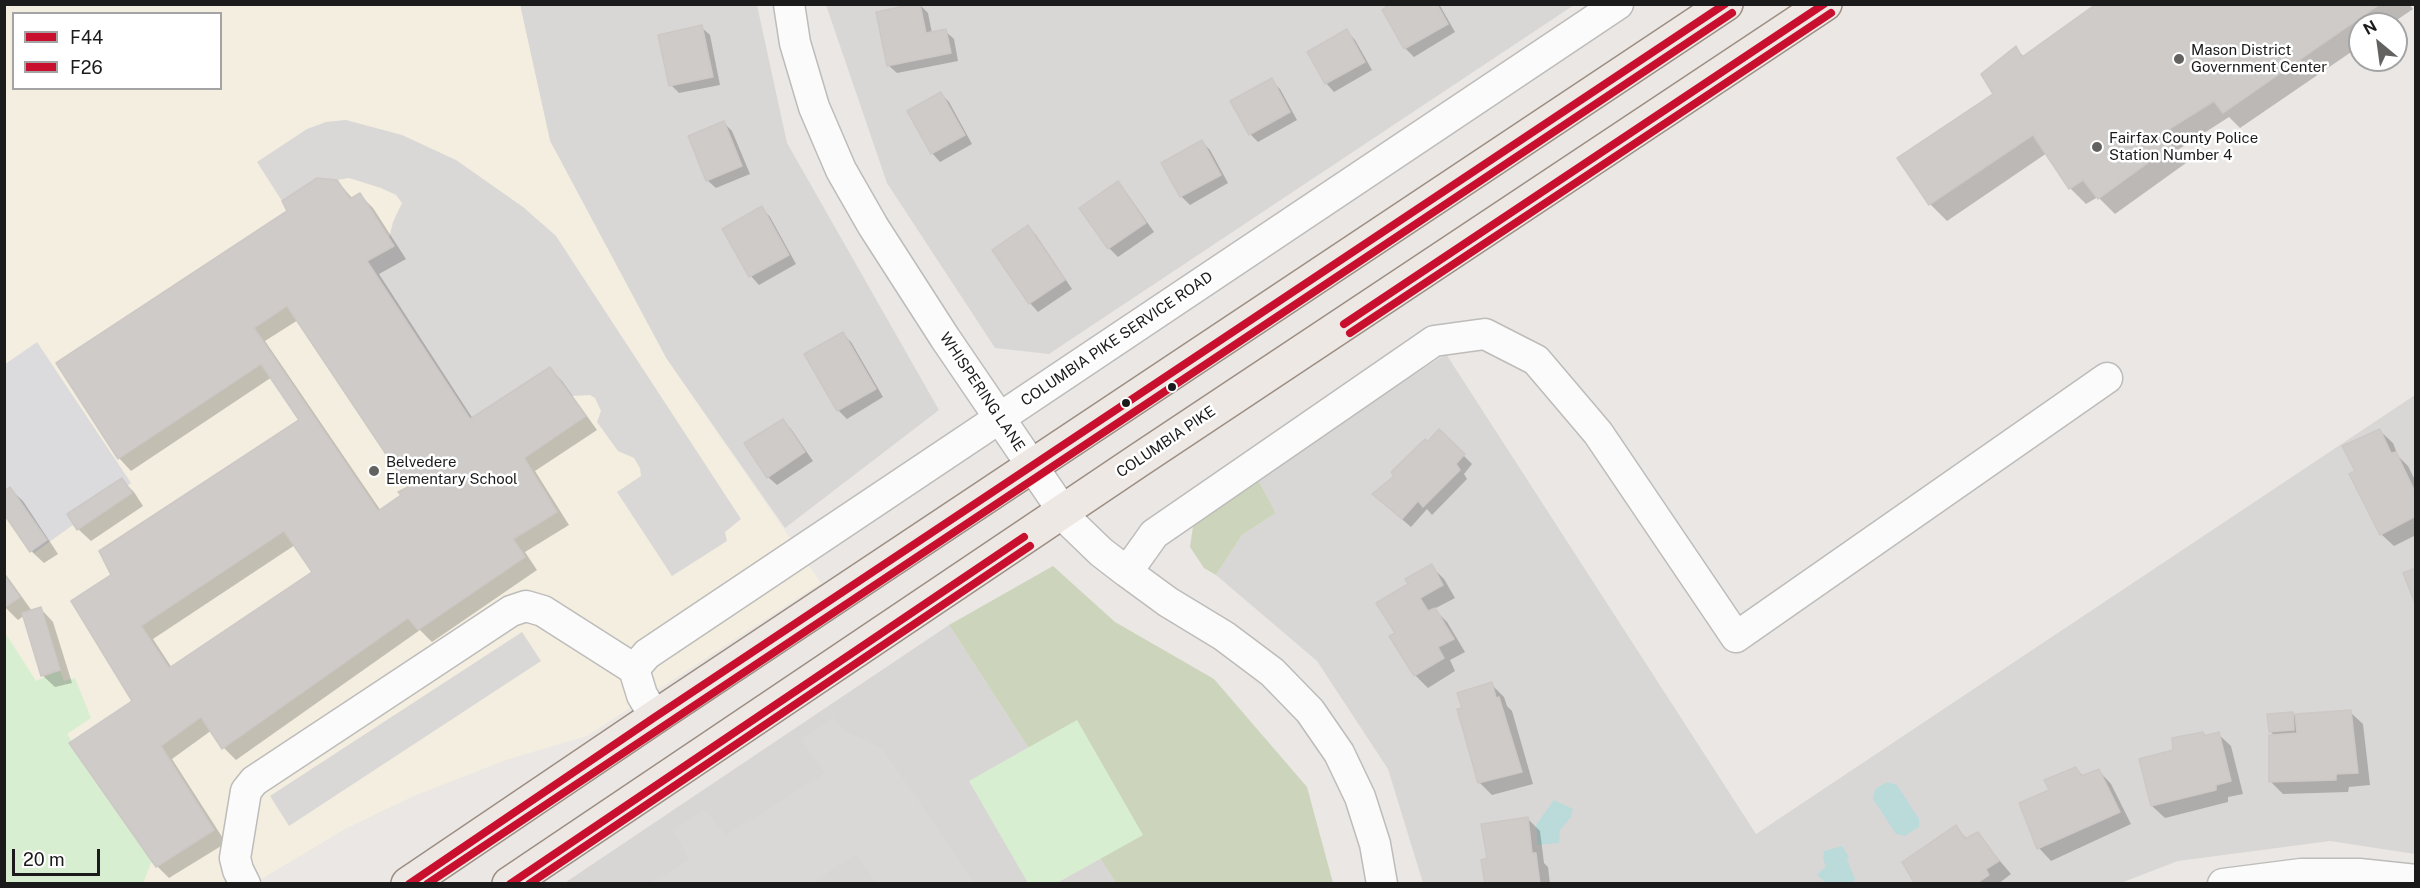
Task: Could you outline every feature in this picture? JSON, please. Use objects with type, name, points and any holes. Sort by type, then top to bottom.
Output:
[{"type":"main road","points":[[408,884],[1726,4]]},
{"type":"main road","name":"COLUMBIA PIKE","points":[[509,884],[1063,511],[1825,4]]},
{"type":"street","name":"WHISPERING LANE","points":[[789,4],[795,43],[814,106],[841,170],[879,235],[999,418],[1063,511],[1084,536],[1168,602],[1224,636],[1272,672],[1310,711],[1339,753],[1360,798],[1375,844],[1382,884]]},
{"type":"street","name":"COLUMBIA PIKE SERVICE ROAD","points":[[634,669],[657,648],[1618,4]]},
{"type":"street","points":[[1127,572],[1154,534],[1434,341],[1485,334],[1536,360],[1598,434],[1736,637],[2107,378]]},
{"type":"street","points":[[245,884],[235,858],[246,791],[254,781],[510,611],[526,606],[543,611],[634,669],[642,695],[655,717]]},
{"type":"street","points":[[2223,884],[2301,874],[2359,874],[2415,880]]},
{"type":"shaded area","name":"Belvedere Elementary School","points":[[5,5],[520,5],[550,141],[666,358],[821,583],[587,736],[506,760],[414,796],[347,828],[255,883],[5,884]]},
{"type":"shaded area","points":[[520,5],[757,5],[787,143],[939,410],[785,528],[666,358],[550,141]]},
{"type":"shaded area","points":[[826,5],[1574,5],[1049,354],[995,348],[887,183]]},
{"type":"shaded area","points":[[346,120],[402,135],[456,160],[523,207],[556,236],[741,519],[725,532],[727,541],[672,576],[617,492],[641,476],[640,468],[634,458],[618,451],[597,422],[601,411],[595,398],[590,395],[571,396],[550,367],[470,419],[367,261],[394,246],[389,238],[393,222],[402,203],[396,195],[349,178],[337,180],[317,178],[282,201],[257,162],[307,129],[326,122]]},
{"type":"shaded area","points":[[37,342],[131,483],[34,553],[5,507],[4,365]]},
{"type":"shaded area","points":[[1446,354],[1756,834],[2415,395],[2415,854],[2330,841],[2178,861],[2118,884],[1423,883],[1388,769],[1317,661],[1216,575],[1242,535],[1276,513],[1256,476]]},
{"type":"shaded area","points":[[949,625],[1116,883],[563,884]]},
{"type":"shaded area","points":[[522,632],[541,661],[289,826],[270,796]]},
{"type":"shaded area","points":[[833,717],[844,730],[882,748],[975,883],[876,883],[856,854],[811,883],[650,883],[689,860],[673,830],[704,809],[726,835],[825,773],[801,739]]},
{"type":"green space","points":[[1256,476],[1276,513],[1242,535],[1216,575],[1204,568],[1190,547],[1194,520]]},
{"type":"green space","points":[[1053,566],[1115,622],[1214,679],[1307,787],[1333,883],[1116,883],[949,625]]},
{"type":"green space","points":[[4,631],[36,681],[60,670],[64,681],[75,678],[91,718],[67,734],[152,861],[143,883],[5,883]]},
{"type":"green space","points":[[1077,720],[1143,835],[1057,883],[1028,883],[969,781]]},
{"type":"water","points":[[1887,782],[1897,785],[1919,819],[1919,827],[1905,836],[1896,834],[1873,799],[1875,789]]},
{"type":"water","points":[[1554,800],[1573,809],[1571,817],[1560,830],[1559,843],[1538,845],[1536,825]]},
{"type":"water","points":[[1842,846],[1849,857],[1847,860],[1855,879],[1853,883],[1826,883],[1817,875],[1826,866],[1823,859],[1824,851]]},
{"type":"building","points":[[920,4],[926,33],[946,29],[951,53],[887,66],[876,12]]},
{"type":"building","points":[[1390,4],[1437,4],[1448,24],[1404,49],[1382,10]]},
{"type":"building","points":[[2096,4],[2380,4],[2368,12],[2348,12],[2348,26],[2223,113],[2214,101],[2161,134],[2171,146],[2098,199],[2083,180],[2069,189],[2033,135],[1929,205],[1897,158],[1993,94],[1981,74],[2016,46],[2022,57]]},
{"type":"building","points":[[702,25],[713,77],[669,86],[658,35]]},
{"type":"building","points":[[1347,29],[1365,62],[1325,84],[1307,52]]},
{"type":"building","points":[[1272,78],[1290,112],[1249,135],[1230,101]]},
{"type":"building","points":[[941,92],[965,135],[931,154],[907,111]]},
{"type":"building","points":[[724,121],[742,166],[706,181],[688,136]]},
{"type":"building","points":[[1202,140],[1221,175],[1180,197],[1161,163]]},
{"type":"building","points":[[317,178],[337,180],[350,199],[360,193],[394,246],[367,261],[470,419],[550,367],[586,416],[524,458],[557,512],[513,539],[525,557],[418,630],[408,618],[222,749],[201,717],[161,746],[214,830],[156,867],[69,743],[132,701],[71,601],[111,575],[99,551],[299,420],[261,364],[118,459],[56,363],[287,211],[282,201]],"holes":[[[287,306],[408,487],[398,492],[401,495],[378,511],[254,328]],[[284,531],[312,572],[169,668],[141,626]]]},
{"type":"building","points":[[1118,181],[1146,223],[1108,249],[1079,208]]},
{"type":"building","points":[[762,206],[789,255],[749,277],[722,229]]},
{"type":"building","points":[[1028,225],[1065,280],[1029,304],[992,250]]},
{"type":"building","points":[[843,332],[876,389],[837,411],[804,354]]},
{"type":"building","points":[[783,419],[805,452],[767,478],[744,443]]},
{"type":"building","points":[[1439,429],[1465,454],[1456,464],[1460,470],[1423,507],[1418,501],[1402,519],[1372,494],[1394,476],[1391,472],[1425,439],[1428,441]]},
{"type":"building","points":[[2380,429],[2391,453],[2396,452],[2416,494],[2416,516],[2380,535],[2349,474],[2355,471],[2342,446]]},
{"type":"building","points":[[122,478],[132,493],[77,530],[67,514]]},
{"type":"building","points":[[10,487],[47,540],[30,552],[4,514],[4,491]]},
{"type":"building","points":[[1432,564],[1443,585],[1420,598],[1428,611],[1435,608],[1454,639],[1438,647],[1444,658],[1414,676],[1389,636],[1395,633],[1376,603],[1408,584],[1405,579]]},
{"type":"building","points":[[2416,568],[2416,606],[2403,573]]},
{"type":"building","points":[[4,575],[20,597],[4,608]]},
{"type":"building","points":[[41,607],[60,670],[41,676],[22,613]]},
{"type":"building","points":[[1492,682],[1496,698],[1499,697],[1522,772],[1478,783],[1457,709],[1462,708],[1457,693]]},
{"type":"building","points":[[2351,710],[2358,773],[2336,774],[2336,780],[2269,782],[2269,735],[2297,733],[2295,714]]},
{"type":"building","points":[[2293,712],[2294,730],[2269,732],[2267,714]]},
{"type":"building","points":[[2203,732],[2204,736],[2219,732],[2231,781],[2216,785],[2216,790],[2151,806],[2139,759],[2173,750],[2172,738]]},
{"type":"building","points":[[2076,767],[2081,776],[2099,769],[2120,812],[2037,849],[2019,803],[2049,790],[2044,780]]},
{"type":"building","points":[[1528,817],[1532,853],[1536,853],[1540,884],[1485,884],[1481,860],[1487,858],[1481,824]]},
{"type":"building","points":[[1956,825],[1965,839],[1978,832],[1999,861],[1986,869],[1989,875],[1976,884],[1915,884],[1902,862]]},
{"type":"transit line","name":"F44","points":[[409,884],[655,717],[1725,4]]},
{"type":"transit line","name":"F44","points":[[1344,324],[1824,4]]},
{"type":"transit line","name":"F26","points":[[427,884],[1732,13]]},
{"type":"transit line","name":"F26","points":[[1350,333],[1831,13]]},
{"type":"transit line","name":"F44","points":[[510,884],[1024,537]]},
{"type":"transit line","name":"F26","points":[[529,884],[1030,546]]},
{"type":"place","name":"Mason District Government Center","points":[[2179,59]]},
{"type":"place","name":"Fairfax County Police Station Number 4","points":[[2097,147]]},
{"type":"place","name":"Belvedere Elementary School","points":[[374,471]]}]
